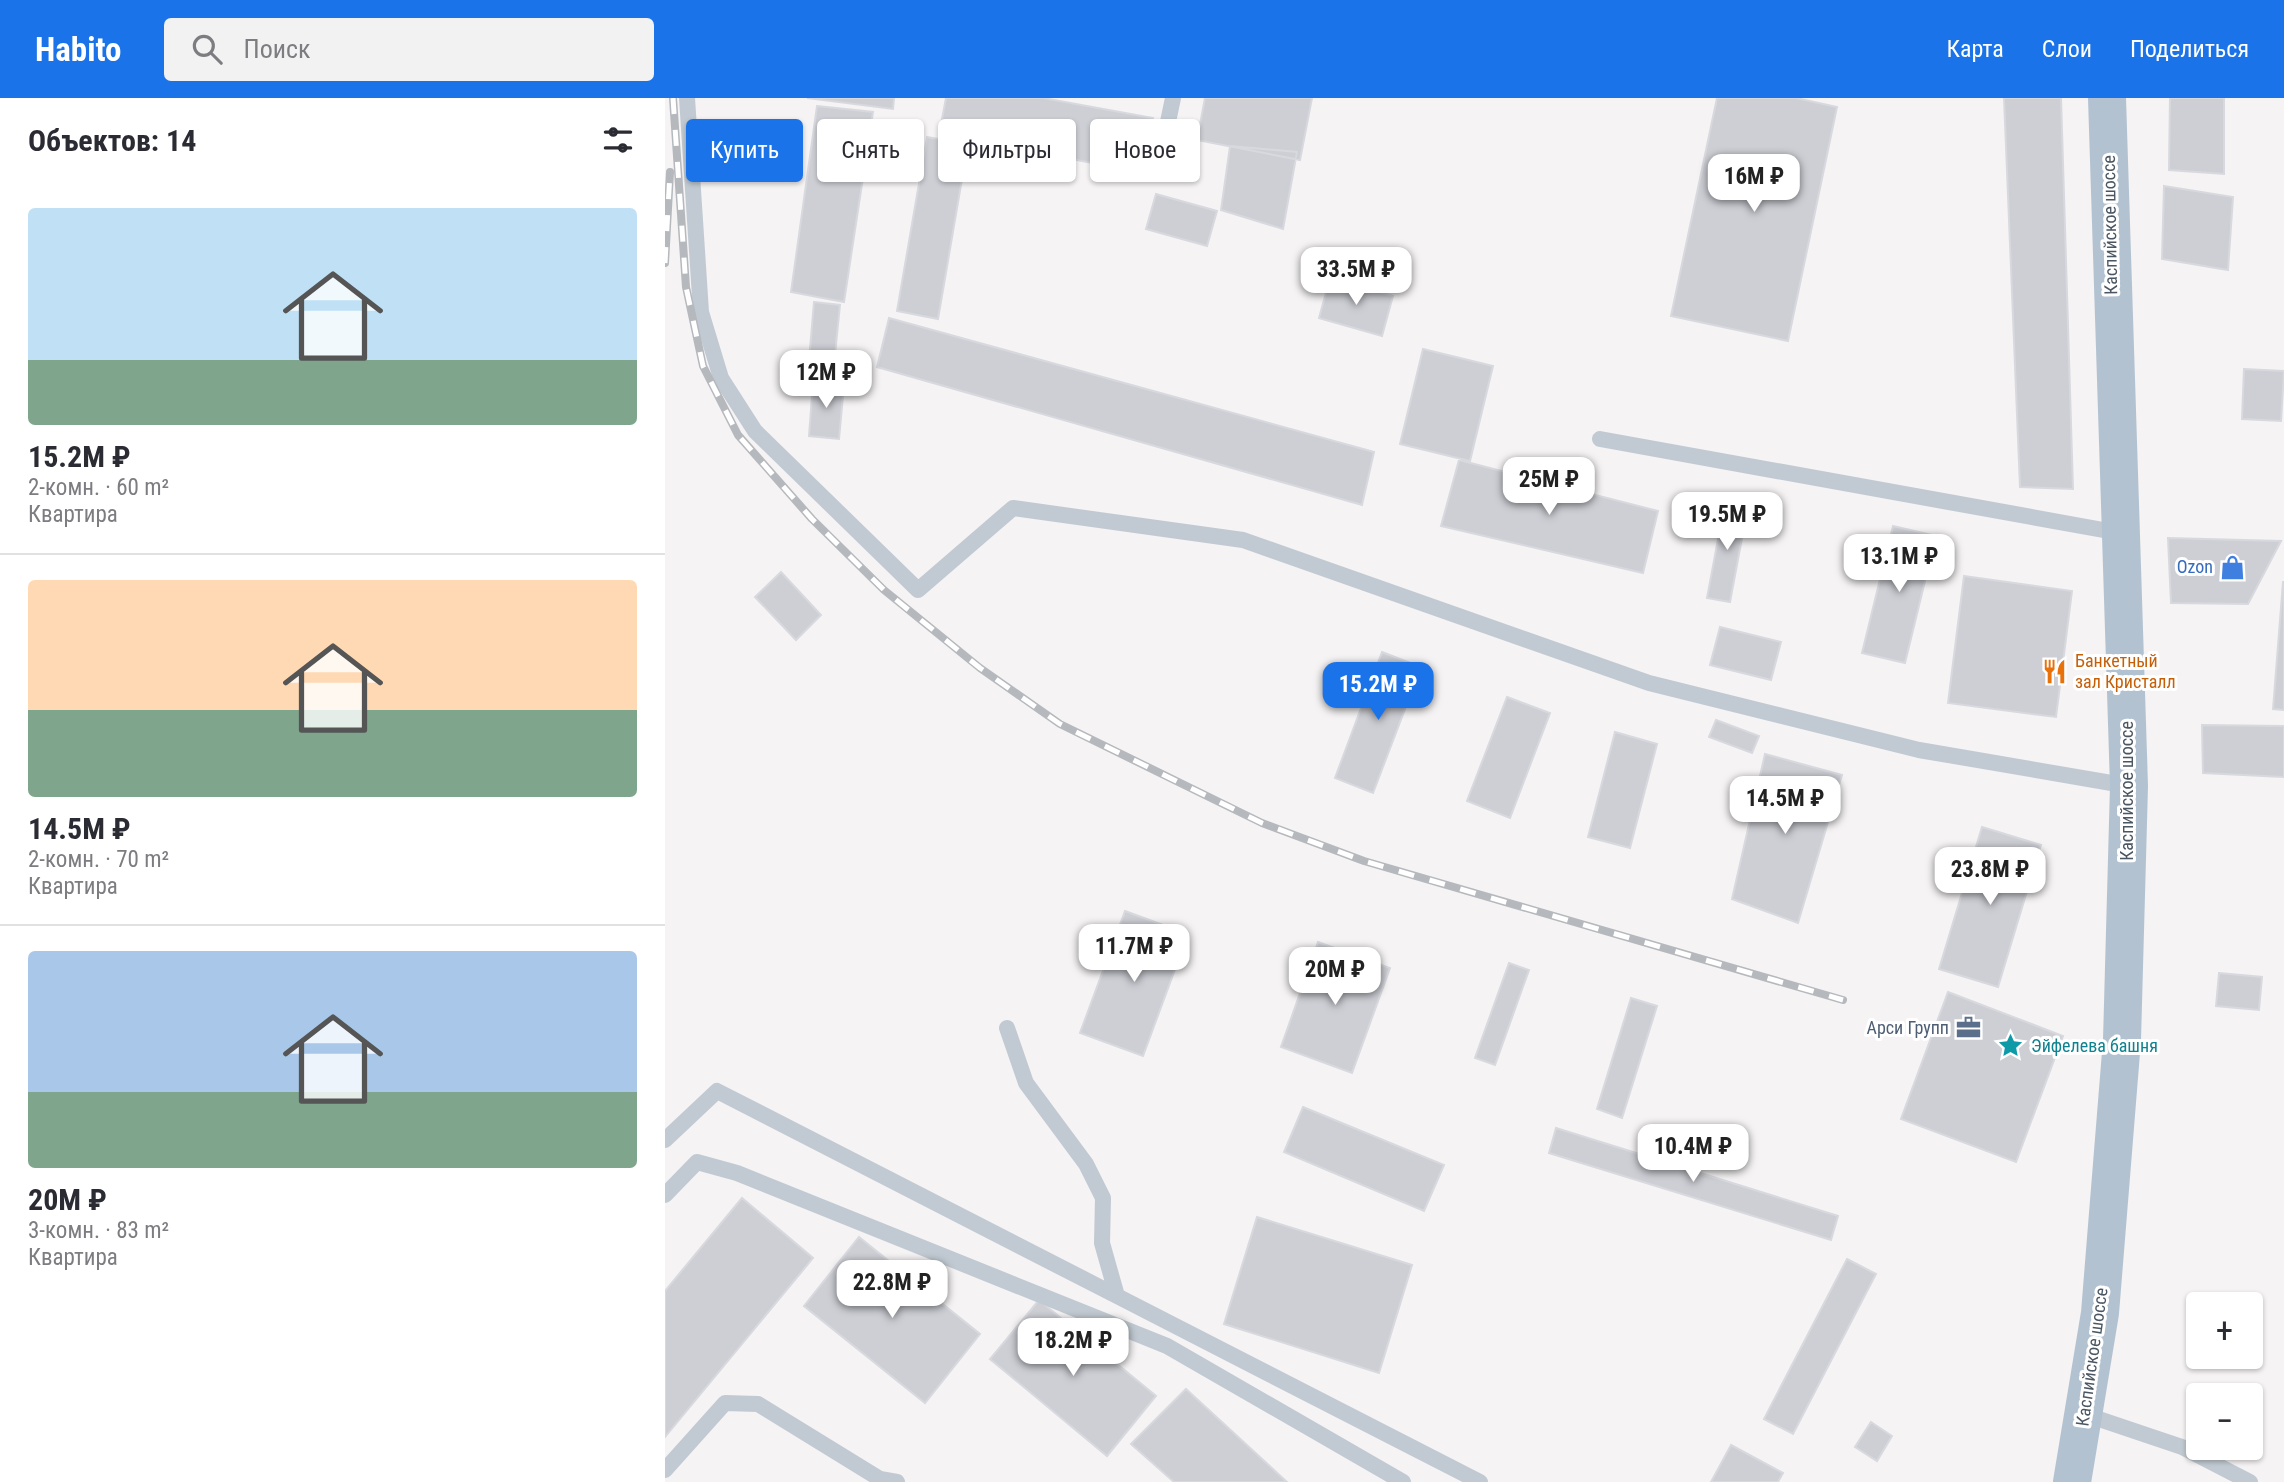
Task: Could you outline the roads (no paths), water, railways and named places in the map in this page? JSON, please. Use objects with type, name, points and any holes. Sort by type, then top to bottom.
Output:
[{"type":"main road","name":"Каспийское шоссе","points":[[2072,1482],[2100,1313],[2122,1040],[2129,786],[2107,98]]},
{"type":"lane","points":[[687,98],[701,312],[721,377],[755,431],[918,590],[1013,508],[1243,540],[1649,684],[1919,750],[2129,786]]},
{"type":"lane","points":[[1169,119],[1173,98]]},
{"type":"lane","points":[[1599,439],[2120,533]]},
{"type":"lane","points":[[1007,1028],[1026,1083],[1086,1164],[1103,1198],[1102,1243],[1117,1296]]},
{"type":"lane","points":[[665,1140],[717,1091],[1480,1482]]},
{"type":"lane","points":[[665,1195],[697,1162],[737,1173],[1167,1346],[1403,1482]]},
{"type":"lane","points":[[665,1470],[725,1403],[758,1404],[880,1479],[897,1482]]},
{"type":"lane","points":[[2083,1414],[2182,1447],[2250,1482]]},
{"type":"railway","points":[[673,98],[686,287],[703,366],[738,435],[812,519],[884,590],[980,668],[1060,724],[1262,823],[1364,861],[1843,1000]]},
{"type":"railway","points":[[665,263],[670,172]]},
{"type":"place","name":"Ozon","points":[[2233,567]]},
{"type":"place","name":"Банкетный зал Кристалл","points":[[2055,671]]},
{"type":"place","name":"Арси Групп","points":[[1969,1028]]},
{"type":"place","name":"Эйфелева башня","points":[[2011,1046]]}]
